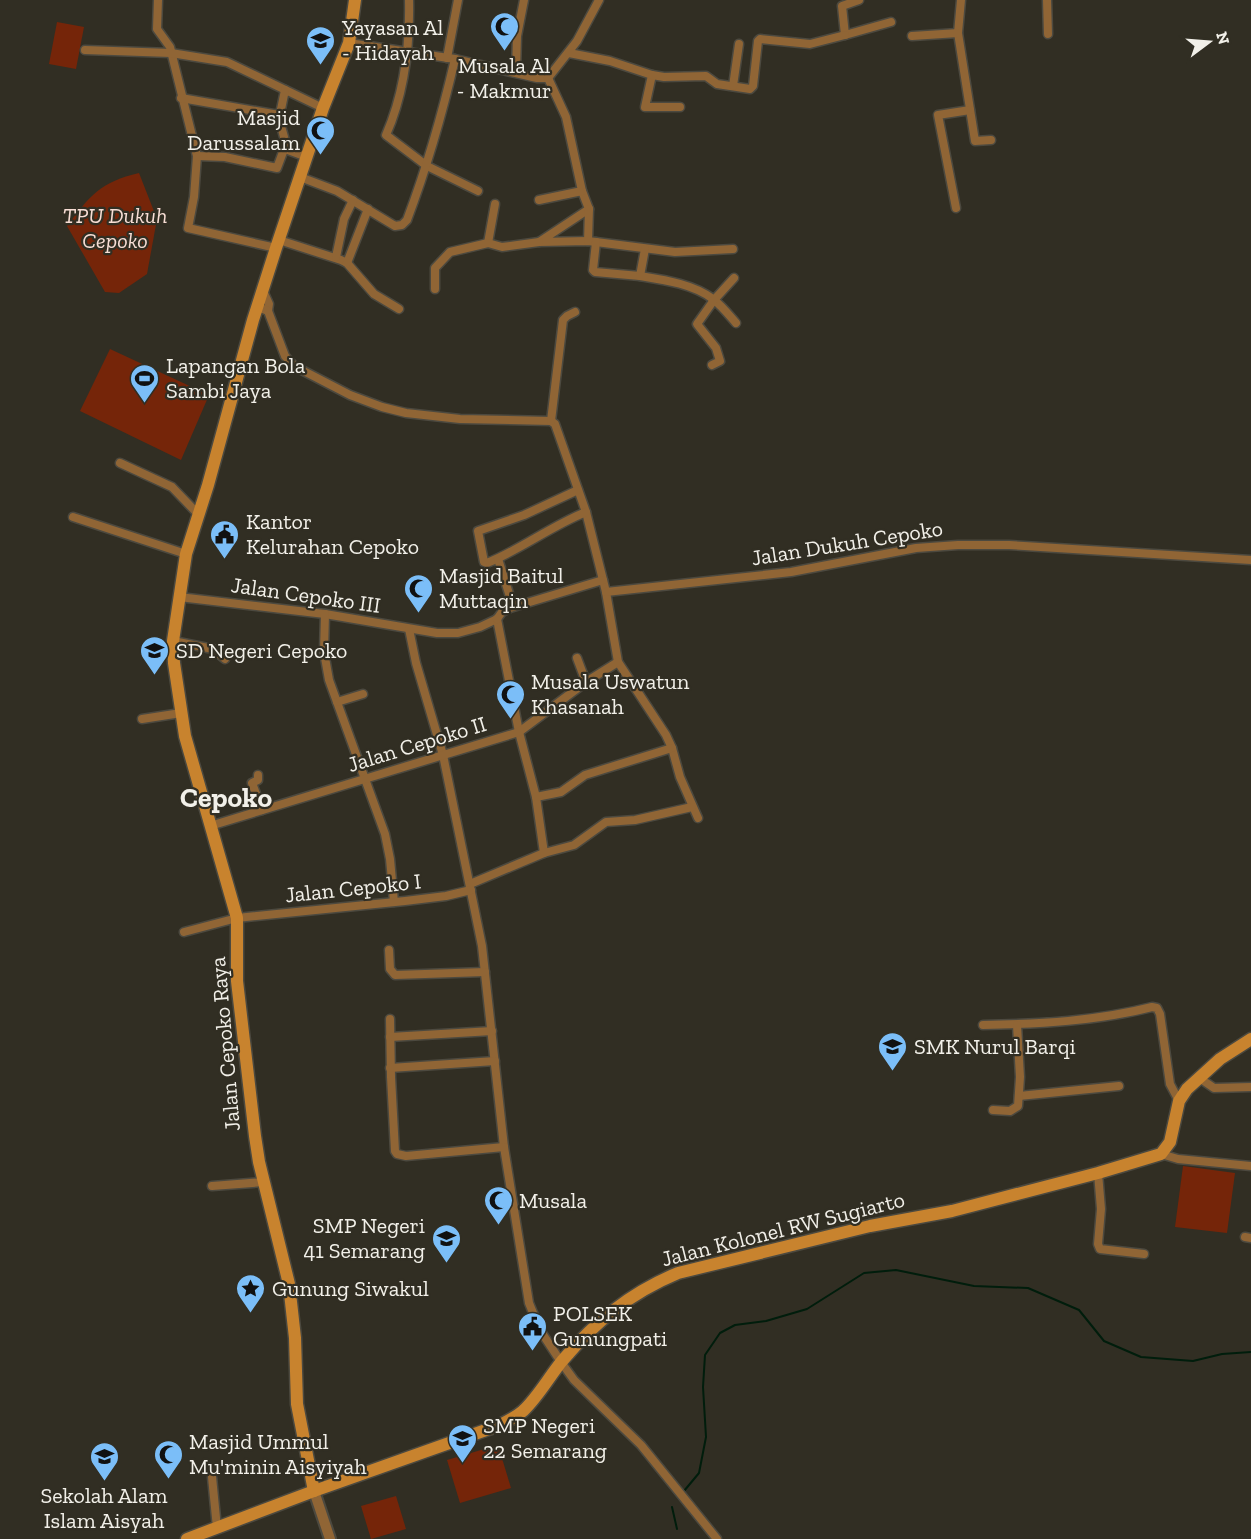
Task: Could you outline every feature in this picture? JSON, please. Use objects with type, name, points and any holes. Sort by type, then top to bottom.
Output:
[{"type":"main road","name":"Jalan Cepoko Raya","points":[[314,1491],[297,1404],[295,1338],[289,1284],[255,1136],[238,1004],[237,918],[193,767],[181,713],[173,641],[186,554],[263,309],[263,291],[278,244],[323,108],[349,44],[355,0]]},
{"type":"main road","points":[[1161,1154],[1170,1142],[1179,1101],[1198,1077],[1220,1059],[1251,1039]]},
{"type":"main road","name":"Jalan Kolonel RW Sugiarto","points":[[187,1539],[500,1425],[524,1411],[561,1362],[618,1305],[645,1288],[678,1273],[870,1226],[952,1210],[1098,1173],[1161,1154]]},
{"type":"street","points":[[158,0],[157,29],[169,45],[196,156],[194,197],[188,228],[291,245],[336,257],[347,263],[374,294],[399,309]]},
{"type":"street","points":[[409,0],[408,52],[399,100],[386,135],[427,166],[478,191]]},
{"type":"street","points":[[300,177],[353,200],[395,226],[402,225],[407,220],[440,122],[458,0]]},
{"type":"street","points":[[516,72],[517,36],[524,0]]},
{"type":"street","points":[[349,44],[451,59],[537,78],[548,78],[569,53],[592,15],[598,0]]},
{"type":"street","points":[[845,35],[842,6],[859,0]]},
{"type":"street","points":[[961,0],[958,33],[975,141],[991,140]]},
{"type":"street","points":[[1047,0],[1048,34]]},
{"type":"street","points":[[569,53],[610,61],[652,75],[706,76],[717,84],[752,88],[760,39],[810,44],[891,22]]},
{"type":"street","points":[[912,36],[958,33]]},
{"type":"street","points":[[733,86],[739,44]]},
{"type":"street","points":[[85,50],[171,53],[227,62],[323,108]]},
{"type":"street","points":[[652,75],[645,107],[680,107]]},
{"type":"street","points":[[548,78],[566,117],[582,191],[589,209],[593,270],[668,281],[698,290],[714,300],[736,323]]},
{"type":"street","points":[[196,156],[225,157],[275,169],[279,166],[285,149],[286,140],[279,123],[279,115],[285,90]]},
{"type":"street","points":[[182,98],[279,115]]},
{"type":"street","points":[[956,208],[938,115],[970,110]]},
{"type":"street","points":[[285,149],[308,157]]},
{"type":"street","points":[[540,200],[582,191]]},
{"type":"street","points":[[336,257],[344,219],[353,200]]},
{"type":"street","points":[[488,243],[495,204]]},
{"type":"street","points":[[347,263],[368,209]]},
{"type":"street","points":[[539,242],[589,209]]},
{"type":"street","points":[[492,226],[503,222]]},
{"type":"street","points":[[435,290],[435,268],[445,256],[450,252],[488,243],[502,247],[539,242],[592,242],[675,252],[733,249]]},
{"type":"street","points":[[640,276],[645,249]]},
{"type":"street","points":[[712,365],[720,361],[719,353],[697,324],[734,278]]},
{"type":"street","points":[[263,309],[285,356],[294,366],[350,395],[382,408],[460,419],[551,421]]},
{"type":"street","points":[[575,312],[563,320],[551,421],[558,430],[586,512],[606,592],[618,662],[639,691],[672,748],[680,777],[698,818]]},
{"type":"street","points":[[120,463],[171,487],[198,514]]},
{"type":"street","points":[[578,490],[524,515],[478,531],[484,562],[498,559],[532,538],[586,512]]},
{"type":"street","points":[[73,517],[186,554]]},
{"type":"street","name":"Jalan Dukuh Cepoko","points":[[606,592],[791,572],[916,548],[958,545],[1009,545],[1251,560]]},
{"type":"street","points":[[498,559],[513,606]]},
{"type":"street","points":[[544,853],[536,797],[519,732],[497,620],[502,612],[513,606],[603,580]]},
{"type":"street","name":"Jalan Cepoko III","points":[[179,597],[325,614],[409,629],[458,633],[497,620]]},
{"type":"street","points":[[325,614],[324,652],[329,680],[385,834],[394,902]]},
{"type":"street","points":[[409,629],[416,663],[443,755],[482,946],[504,1147],[529,1303],[540,1330],[574,1380],[641,1445],[717,1539]]},
{"type":"street","points":[[173,641],[213,649],[225,659]]},
{"type":"street","points":[[577,658],[586,682]]},
{"type":"street","name":"Jalan Cepoko II","points":[[210,826],[519,732],[586,682],[618,662]]},
{"type":"street","points":[[337,702],[363,694]]},
{"type":"street","points":[[142,719],[181,713]]},
{"type":"street","points":[[536,797],[561,792],[585,775],[672,748]]},
{"type":"street","points":[[258,775],[259,778],[253,781],[253,785],[262,810]]},
{"type":"street","points":[[470,887],[544,853],[574,845],[606,822],[635,820],[692,807]]},
{"type":"street","name":"Jalan Cepoko I","points":[[237,918],[446,896],[470,887]]},
{"type":"street","points":[[184,932],[237,918]]},
{"type":"street","points":[[389,950],[390,969],[395,975],[485,972]]},
{"type":"street","points":[[984,1025],[1056,1022],[1157,1008],[1161,1014],[1170,1084],[1179,1101]]},
{"type":"street","points":[[390,1019],[390,1068],[395,1151],[406,1156],[504,1147]]},
{"type":"street","points":[[993,1110],[1000,1112],[1015,1109],[1018,1106],[1017,1025]]},
{"type":"street","points":[[390,1037],[492,1031]]},
{"type":"street","points":[[390,1068],[495,1061]]},
{"type":"street","points":[[1198,1077],[1214,1088],[1251,1087]]},
{"type":"street","points":[[1019,1096],[1119,1086]]},
{"type":"street","points":[[1161,1154],[1178,1159],[1251,1166]]},
{"type":"street","points":[[1098,1173],[1101,1209],[1098,1244],[1100,1249],[1144,1254]]},
{"type":"street","points":[[212,1186],[264,1182]]},
{"type":"street","points":[[212,1477],[217,1528]]},
{"type":"street","points":[[314,1491],[330,1539]]},
{"type":"green space","points":[[57,22],[84,27],[76,69],[49,64]]},
{"type":"green space","name":"TPU Dukuh Cepoko","points":[[139,173],[157,219],[147,274],[119,293],[105,292],[67,226],[97,191],[115,181]]},
{"type":"green space","name":"Lapangan Bola Sambi Jaya","points":[[110,349],[209,395],[181,460],[80,411]]},
{"type":"green space","points":[[1183,1166],[1235,1173],[1227,1233],[1175,1227]]},
{"type":"green space","points":[[498,1445],[511,1488],[460,1503],[447,1460]]},
{"type":"green space","points":[[396,1496],[406,1529],[371,1539],[361,1506]]},
{"type":"waterway","points":[[684,1491],[699,1473],[706,1437],[703,1387],[705,1355],[720,1333],[735,1325],[766,1321],[807,1309],[864,1273],[896,1270],[974,1286],[1028,1288],[1079,1310],[1104,1341],[1141,1357],[1193,1361],[1222,1354],[1251,1352]]},
{"type":"waterway","points":[[672,1507],[677,1529]]},
{"type":"place","name":"Musala Al - Makmur","points":[[504,52]]},
{"type":"place","name":"Yayasan Al - Hidayah","points":[[321,66]]},
{"type":"place","name":"Masjid Darussalam","points":[[321,156]]},
{"type":"place","name":"Lapangan Bola Sambi Jaya","points":[[145,404]]},
{"type":"place","name":"Kantor Kelurahan Cepoko","points":[[225,560]]},
{"type":"place","name":"Masjid Baitul Muttaqin","points":[[418,614]]},
{"type":"place","name":"SD Negeri Cepoko","points":[[155,676]]},
{"type":"place","name":"Musala Uswatun Khasanah","points":[[510,720]]},
{"type":"place","name":"SMK Nurul Barqi","points":[[893,1072]]},
{"type":"place","name":"Musala","points":[[498,1226]]},
{"type":"place","name":"SMP Negeri 41 Semarang","points":[[446,1264]]},
{"type":"place","name":"Gunung Siwakul","points":[[251,1314]]},
{"type":"place","name":"POLSEK Gunungpati","points":[[532,1352]]},
{"type":"place","name":"SMP Negeri 22 Semarang","points":[[462,1464]]},
{"type":"place","name":"Masjid Ummul Mu'minin Aisyiyah","points":[[168,1480]]},
{"type":"place","name":"Sekolah Alam Islam Aisyah","points":[[104,1482]]},
{"type":"district","name":"Cepoko","points":[[226,797]]}]
